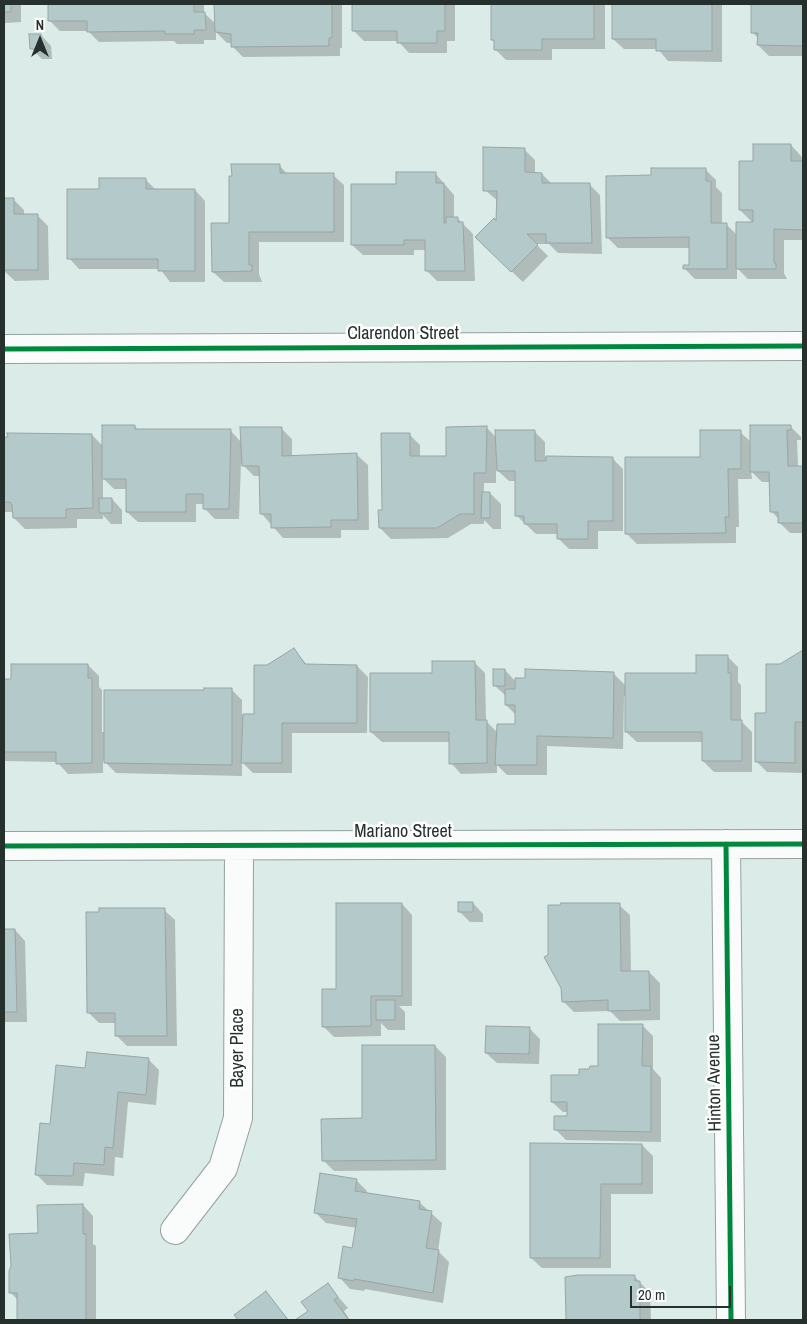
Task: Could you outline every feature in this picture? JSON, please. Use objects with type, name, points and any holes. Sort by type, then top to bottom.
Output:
[{"type":"street","name":"Clarendon Street","points":[[4,349],[803,346]]},
{"type":"street","name":"Hinton Avenue","points":[[726,844],[732,1320]]},
{"type":"street","name":"Mariano Street","points":[[4,846],[239,847],[803,844]]},
{"type":"street","name":"Bayer Place","points":[[175,1230],[223,1168],[238,1118],[239,847]]},
{"type":"building","points":[[4,4],[11,4],[11,12],[4,12]]},
{"type":"building","points":[[48,4],[194,4],[194,12],[205,12],[206,30],[194,30],[194,34],[165,34],[165,31],[87,32],[87,21],[48,21]]},
{"type":"building","points":[[214,4],[332,4],[332,38],[329,38],[329,46],[231,47],[231,34],[215,32]]},
{"type":"building","points":[[352,4],[445,4],[445,31],[437,31],[437,43],[397,43],[397,31],[352,31]]},
{"type":"building","points":[[491,4],[594,4],[594,39],[542,39],[542,50],[494,50],[494,40],[491,40]]},
{"type":"building","points":[[612,4],[712,4],[712,51],[656,51],[656,39],[612,39]]},
{"type":"building","points":[[751,4],[803,4],[803,46],[757,45],[758,33],[751,33]]},
{"type":"building","points":[[29,34],[41,34],[42,49],[30,49]]},
{"type":"building","points":[[753,144],[791,144],[791,161],[803,161],[803,230],[774,229],[774,263],[776,263],[776,269],[736,269],[736,222],[753,222],[753,210],[739,210],[739,161],[753,161]]},
{"type":"building","points":[[483,147],[525,148],[525,172],[542,173],[542,183],[590,183],[592,243],[546,243],[546,234],[527,234],[538,245],[511,272],[475,237],[494,218],[496,221],[497,191],[483,191]]},
{"type":"building","points":[[231,164],[280,164],[280,173],[334,173],[334,232],[249,232],[249,265],[252,265],[252,271],[212,272],[211,223],[229,223],[229,176],[232,176]]},
{"type":"building","points":[[651,168],[706,168],[706,181],[711,181],[711,223],[727,223],[727,269],[683,269],[683,265],[689,265],[689,237],[606,238],[606,176],[651,175]]},
{"type":"building","points":[[396,172],[436,172],[436,183],[444,183],[444,223],[446,223],[446,217],[458,217],[458,222],[463,222],[465,271],[425,271],[425,240],[404,240],[404,245],[351,245],[351,184],[396,184]]},
{"type":"building","points":[[99,178],[146,178],[146,189],[195,189],[195,271],[158,271],[158,259],[67,259],[67,189],[99,189]]},
{"type":"building","points":[[4,198],[14,198],[14,214],[38,214],[38,270],[4,270]]},
{"type":"building","points":[[102,425],[135,425],[135,429],[231,429],[229,509],[203,509],[203,494],[186,494],[186,512],[126,512],[126,479],[102,479]]},
{"type":"building","points":[[750,425],[791,425],[791,430],[787,430],[788,466],[803,466],[803,523],[778,523],[778,512],[770,512],[769,472],[750,472]]},
{"type":"building","points":[[487,426],[486,473],[474,473],[474,514],[460,514],[437,528],[379,528],[378,510],[382,510],[381,433],[410,433],[410,456],[446,456],[446,427]]},
{"type":"building","points":[[240,427],[282,427],[282,456],[357,453],[358,520],[331,520],[331,527],[271,528],[271,514],[260,514],[259,466],[242,466]]},
{"type":"building","points":[[495,430],[535,430],[535,461],[546,461],[546,456],[613,457],[613,521],[588,521],[588,539],[557,539],[557,524],[524,524],[524,516],[515,516],[515,471],[497,471]]},
{"type":"building","points":[[700,430],[741,430],[741,469],[728,469],[729,517],[725,517],[726,533],[625,534],[625,457],[700,457]]},
{"type":"building","points":[[7,433],[92,434],[93,508],[66,509],[66,518],[13,518],[12,505],[10,502],[4,502],[4,437],[8,437]]},
{"type":"building","points":[[482,492],[490,492],[490,518],[481,518]]},
{"type":"building","points":[[99,498],[112,498],[112,513],[99,513]]},
{"type":"building","points":[[294,648],[305,664],[357,665],[357,723],[282,723],[282,763],[241,763],[243,714],[254,714],[254,665],[267,665]]},
{"type":"building","points":[[803,650],[803,722],[795,722],[795,763],[755,762],[755,713],[766,713],[766,664],[780,664]]},
{"type":"building","points":[[696,655],[728,655],[728,673],[731,673],[731,720],[742,720],[742,761],[702,761],[702,732],[625,732],[625,673],[696,673]]},
{"type":"building","points":[[432,661],[475,661],[476,720],[487,720],[487,763],[449,764],[449,732],[370,732],[370,673],[432,673]]},
{"type":"building","points":[[11,664],[88,664],[88,678],[92,678],[92,763],[56,764],[56,752],[4,752],[4,679],[11,679]]},
{"type":"building","points":[[493,669],[505,669],[505,686],[493,686]]},
{"type":"building","points":[[525,669],[614,672],[613,738],[537,736],[537,765],[495,765],[497,724],[515,724],[515,705],[505,705],[505,689],[515,689],[515,678],[525,678]]},
{"type":"building","points":[[204,688],[232,688],[232,765],[104,763],[104,690],[204,690]]},
{"type":"building","points":[[458,902],[473,902],[473,912],[458,912]]},
{"type":"building","points":[[336,903],[402,903],[402,996],[371,996],[371,1026],[322,1027],[322,989],[336,989]]},
{"type":"building","points":[[561,903],[620,903],[621,971],[649,971],[650,1010],[608,1011],[608,1000],[562,1002],[561,988],[544,957],[548,955],[548,905],[560,905]]},
{"type":"building","points":[[99,908],[165,908],[167,1036],[115,1036],[115,1013],[87,1013],[86,912],[99,912]]},
{"type":"building","points":[[4,929],[15,929],[17,1012],[4,1012]]},
{"type":"building","points":[[376,1000],[395,1000],[395,1020],[376,1020]]},
{"type":"building","points":[[598,1024],[643,1024],[642,1066],[651,1066],[651,1132],[554,1130],[554,1116],[567,1116],[567,1102],[551,1102],[551,1075],[579,1075],[579,1069],[589,1069],[590,1066],[598,1066]]},
{"type":"building","points":[[486,1026],[530,1027],[529,1054],[485,1053]]},
{"type":"building","points":[[362,1045],[435,1045],[436,1160],[322,1161],[321,1119],[362,1118]]},
{"type":"building","points":[[87,1052],[149,1058],[146,1095],[118,1092],[113,1148],[105,1147],[104,1165],[74,1163],[73,1176],[35,1175],[40,1123],[50,1124],[56,1065],[85,1068]]},
{"type":"building","points":[[530,1143],[642,1144],[642,1184],[601,1184],[600,1258],[530,1258]]},
{"type":"building","points":[[320,1173],[357,1179],[355,1191],[420,1201],[419,1209],[432,1211],[426,1248],[439,1250],[433,1293],[354,1279],[354,1281],[338,1278],[343,1246],[352,1248],[357,1219],[314,1213]]},
{"type":"building","points":[[83,1204],[83,1234],[86,1234],[86,1320],[17,1320],[17,1293],[9,1293],[9,1271],[11,1266],[9,1234],[38,1233],[37,1205]]},
{"type":"building","points":[[578,1275],[635,1275],[635,1281],[640,1281],[640,1320],[566,1320],[565,1277]]},
{"type":"building","points":[[328,1283],[338,1297],[334,1300],[349,1320],[295,1320],[308,1311],[301,1302]]},
{"type":"building","points":[[266,1291],[288,1320],[238,1320],[234,1315]]},
{"type":"cycle path","points":[[4,349],[803,346]]},
{"type":"cycle path","points":[[726,844],[731,1320]]},
{"type":"cycle path","points":[[4,846],[803,844]]}]
